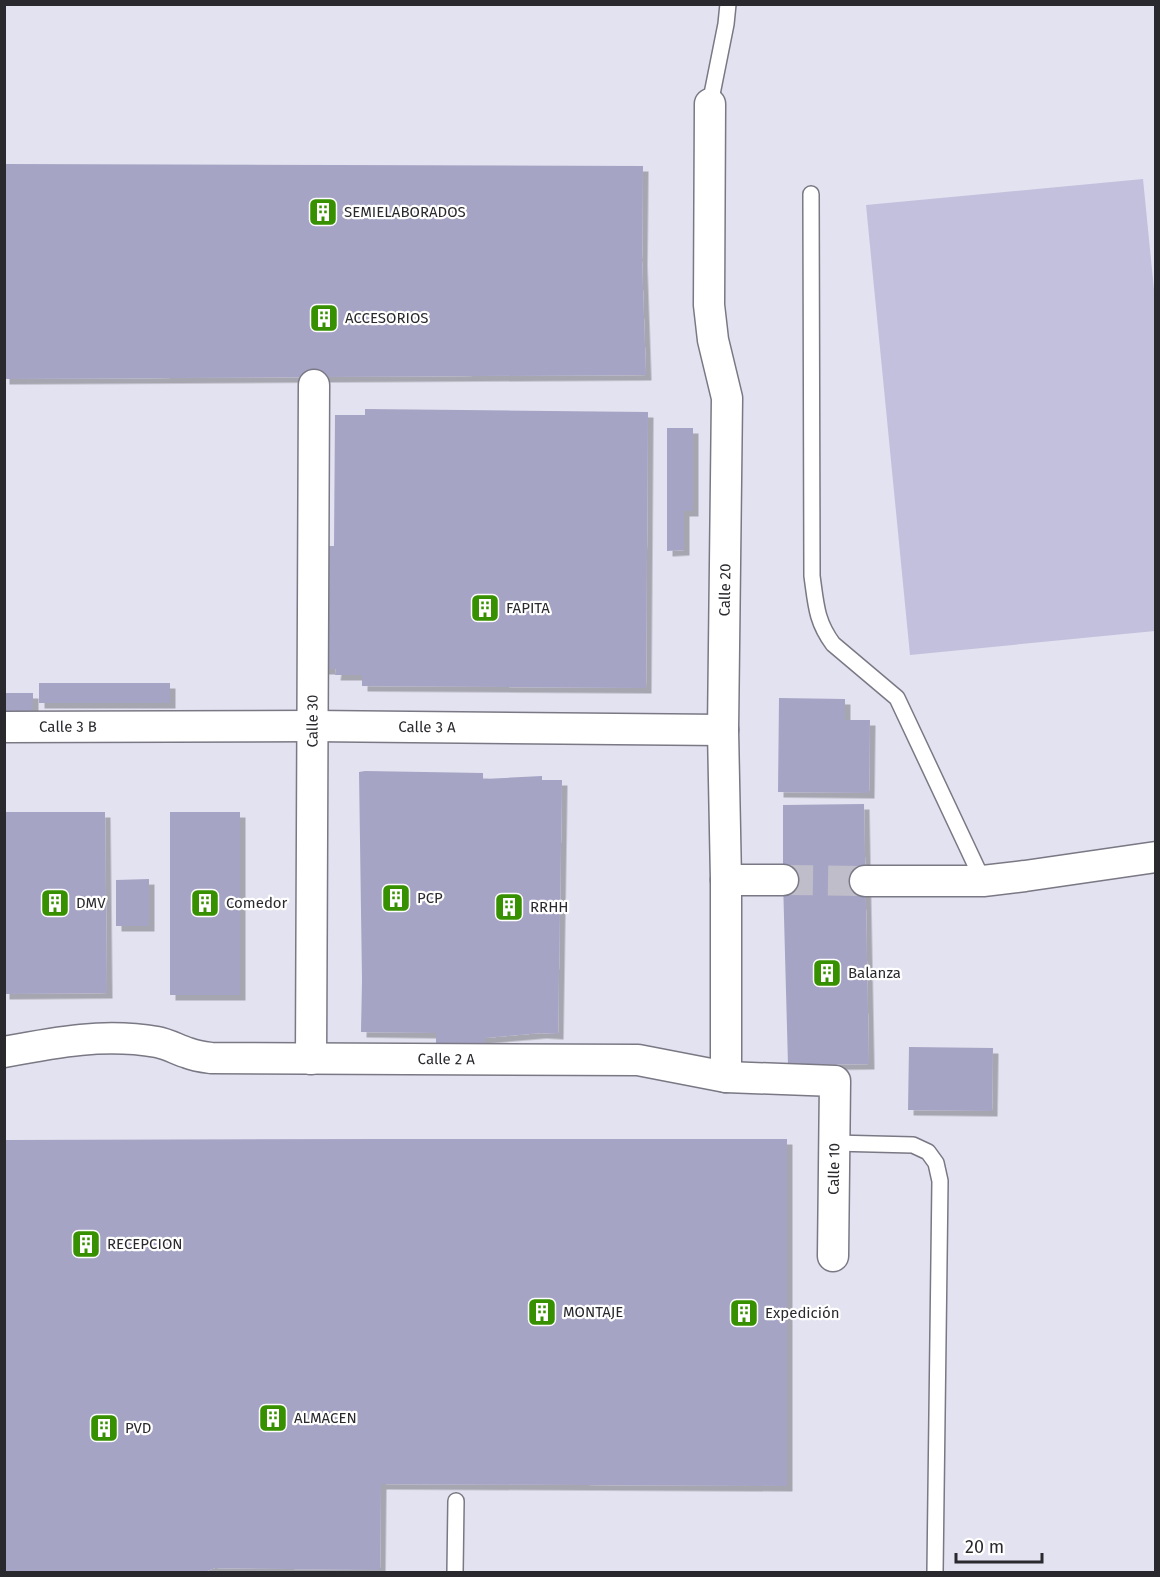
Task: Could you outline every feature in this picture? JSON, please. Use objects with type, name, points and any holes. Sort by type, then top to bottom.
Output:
[{"type":"street","name":"Calle 20","points":[[710,104],[709,305],[713,340],[726,398],[723,730],[726,1077]]},
{"type":"street","name":"Calle 30","points":[[311,1059],[314,385]]},
{"type":"street","name":"Calle 3 A","points":[[131,726],[723,730]]},
{"type":"street","name":"Calle 3 B","points":[[4,727],[131,726]]},
{"type":"street","points":[[865,881],[984,881],[1155,857]]},
{"type":"street","points":[[726,880],[783,879]]},
{"type":"street","name":"Calle 2 A","points":[[4,1052],[86,1038],[161,1043],[191,1054],[211,1058],[638,1060],[726,1077],[835,1081]]},
{"type":"street","name":"Calle 10","points":[[833,1256],[835,1081]]},
{"type":"lane","points":[[710,104],[728,4]]},
{"type":"lane","points":[[811,194],[812,576],[817,616],[825,634],[833,644],[897,698],[984,881]]},
{"type":"lane","points":[[834,1143],[913,1144],[928,1152],[936,1163],[940,1181],[935,1572]]},
{"type":"lane","points":[[455,1572],[456,1501]]},
{"type":"shaded area","points":[[1143,179],[1156,310],[1155,631],[910,655],[866,205]]},
{"type":"building","points":[[4,164],[643,166],[642,261],[646,375],[4,379]]},
{"type":"building","name":"FAPITA","points":[[365,409],[648,412],[646,688],[362,686],[362,675],[335,675],[336,669],[323,669],[324,546],[334,546],[335,415],[365,415]]},
{"type":"building","points":[[667,428],[693,428],[693,511],[684,511],[684,550],[667,551]]},
{"type":"building","points":[[39,683],[170,683],[170,703],[39,703]]},
{"type":"building","points":[[4,693],[33,693],[33,720],[4,720]]},
{"type":"building","points":[[779,698],[845,699],[845,720],[870,720],[869,793],[778,792]]},
{"type":"building","points":[[359,772],[483,773],[483,779],[542,776],[542,780],[562,780],[558,1034],[541,1033],[485,1038],[485,1045],[436,1044],[436,1033],[361,1032]]},
{"type":"building","name":"Balanza","points":[[864,804],[869,1064],[788,1065],[783,805]]},
{"type":"building","name":"DMV","points":[[4,812],[105,812],[107,993],[4,994]]},
{"type":"building","name":"Comedor","points":[[170,812],[240,812],[240,995],[170,995]]},
{"type":"building","points":[[149,879],[149,926],[116,926],[116,880]]},
{"type":"building","points":[[909,1047],[993,1048],[992,1111],[908,1110]]},
{"type":"building","points":[[787,1139],[787,1486],[381,1484],[380,1570],[215,1568],[204,1572],[4,1572],[4,1140]]},
{"type":"tunnel","points":[[783,880],[865,881]]},
{"type":"place","name":"SEMIELABORADOS","points":[[323,212]]},
{"type":"place","name":"ACCESORIOS","points":[[324,318]]},
{"type":"place","name":"FAPITA","points":[[485,608]]},
{"type":"place","name":"PCP","points":[[396,898]]},
{"type":"place","name":"DMV","points":[[55,903]]},
{"type":"place","name":"Comedor","points":[[205,903]]},
{"type":"place","name":"RRHH","points":[[509,907]]},
{"type":"place","name":"Balanza","points":[[827,973]]},
{"type":"place","name":"RECEPCION","points":[[86,1244]]},
{"type":"place","name":"MONTAJE","points":[[542,1312]]},
{"type":"place","name":"Expedición","points":[[744,1313]]},
{"type":"place","name":"ALMACEN","points":[[273,1418]]},
{"type":"place","name":"PVD","points":[[104,1428]]}]
